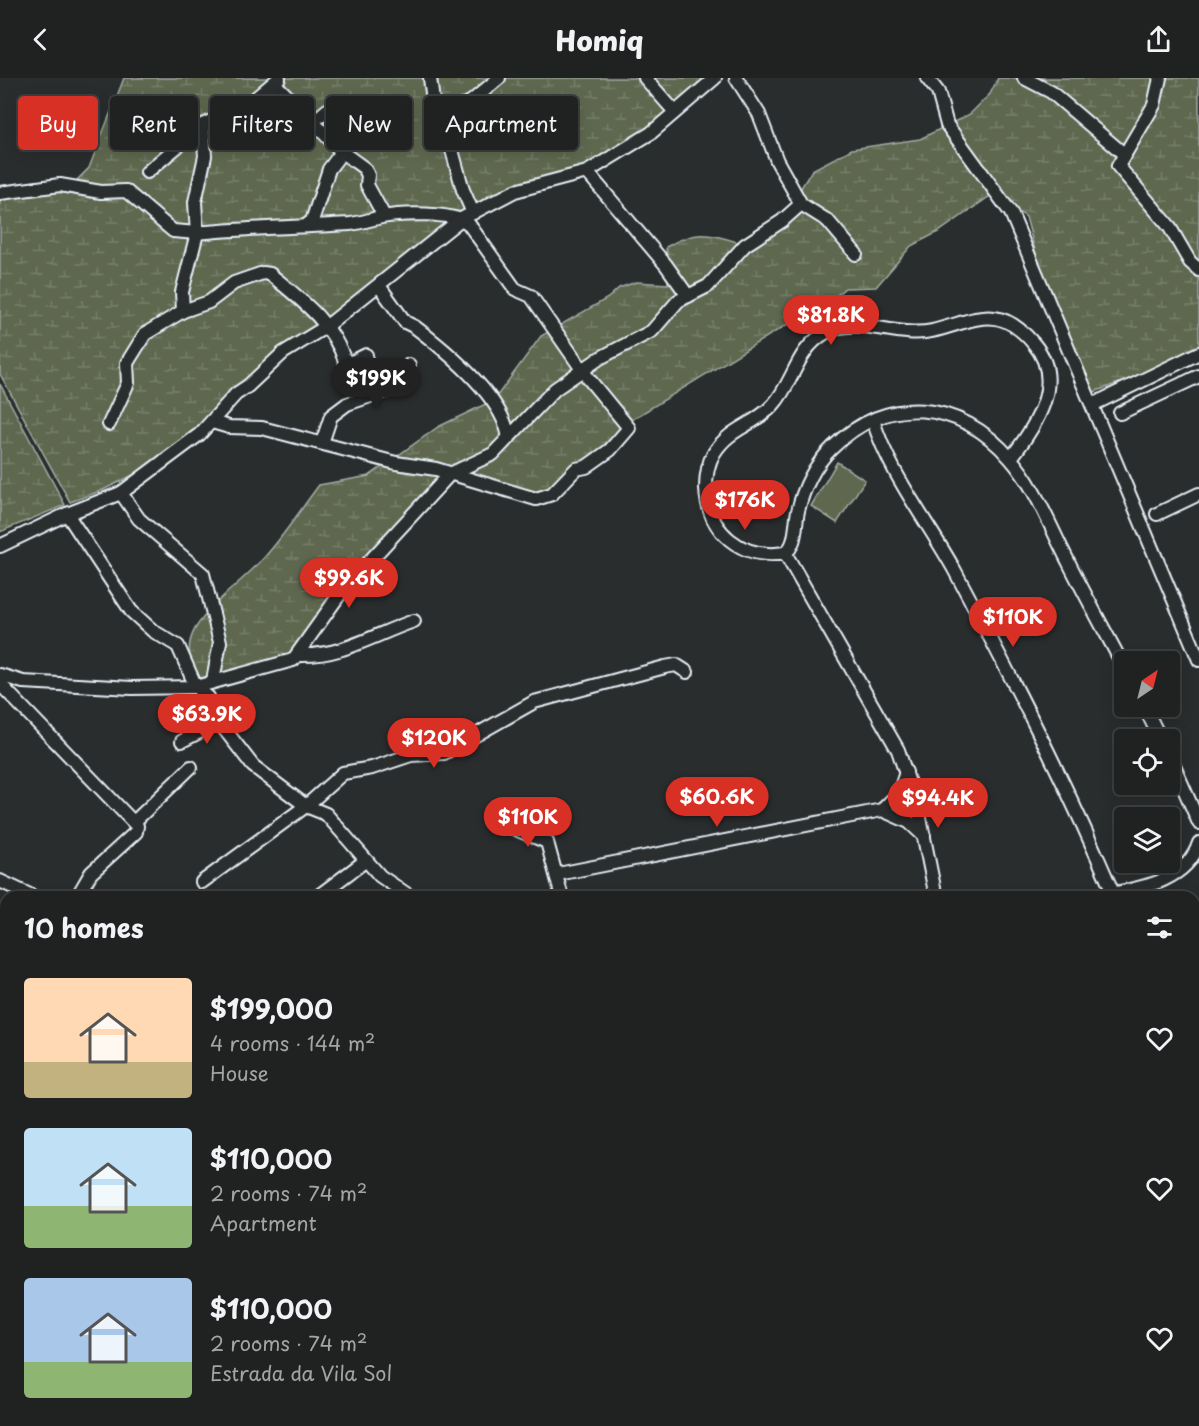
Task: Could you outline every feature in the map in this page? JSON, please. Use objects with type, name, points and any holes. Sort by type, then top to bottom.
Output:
[{"type":"street","points":[[430,78],[432,96]]},
{"type":"street","points":[[478,96],[499,78]]},
{"type":"street","points":[[645,78],[675,112]]},
{"type":"street","points":[[0,546],[67,514],[120,494],[184,447],[212,422],[236,394],[248,386],[283,353],[327,326],[380,287],[467,216],[515,191],[587,172],[651,133],[715,78]]},
{"type":"street","points":[[736,78],[759,114],[777,161],[801,204],[828,222],[856,254]]},
{"type":"street","points":[[927,78],[938,92],[947,125],[1011,213],[1199,660]]},
{"type":"street","points":[[1024,78],[1051,92],[1125,154]]},
{"type":"street","points":[[1160,78],[1154,105],[1118,166],[1169,226],[1190,262],[1199,270]]},
{"type":"street","points":[[147,172],[203,125],[251,102],[277,81],[290,96]]},
{"type":"street","points":[[314,121],[326,111]]},
{"type":"street","points":[[314,123],[342,152],[364,168],[368,175],[368,185],[384,216]]},
{"type":"street","points":[[183,311],[182,292],[197,233],[195,202],[204,169],[203,125]]},
{"type":"street","points":[[212,422],[229,427],[262,428],[396,463],[436,469],[541,499],[552,494],[576,470],[610,450],[629,428],[531,296],[515,289],[468,223],[463,190],[452,150]]},
{"type":"street","points":[[308,224],[312,221],[329,169],[342,152]]},
{"type":"street","points":[[587,172],[666,265],[688,296]]},
{"type":"street","points":[[0,192],[60,184],[101,192],[126,191],[173,231],[197,233],[365,222],[384,216],[467,216]]},
{"type":"street","points":[[0,675],[23,682],[132,688],[196,687],[286,663],[299,655],[342,591],[450,474],[493,454],[555,389],[583,369],[652,331],[678,301],[708,286],[745,244],[782,221],[801,204]]},
{"type":"street","points":[[108,424],[128,383],[127,363],[137,345],[152,327],[183,311],[198,308],[234,284],[267,273],[315,312],[327,326],[345,361],[352,362],[366,355]]},
{"type":"street","points":[[380,287],[405,322],[424,334],[473,374],[507,423],[509,438]]},
{"type":"street","points":[[785,553],[757,554],[731,540],[717,527],[707,507],[706,479],[712,455],[728,435],[773,406],[796,363],[810,344],[826,331],[845,326],[905,333],[931,331],[981,316],[1002,319],[1020,329],[1036,346],[1044,365],[1047,386],[1042,410],[1032,430],[1011,458]]},
{"type":"street","points":[[1092,405],[1199,353]]},
{"type":"street","points":[[322,443],[331,416],[347,404],[388,390],[409,365]]},
{"type":"street","points":[[1120,413],[1199,376]]},
{"type":"street","points":[[785,553],[793,541],[798,510],[812,475],[830,449],[852,430],[873,420],[909,410],[933,409],[959,418],[986,435],[1011,458],[1037,499],[1116,651]]},
{"type":"street","points":[[873,420],[887,457],[947,556],[1031,715],[1081,816],[1112,891]]},
{"type":"street","points":[[120,494],[140,519],[203,574],[220,642],[213,681]]},
{"type":"street","points":[[1157,513],[1199,494]]},
{"type":"street","points":[[67,514],[131,611],[153,631],[178,646],[196,687],[208,696],[219,722],[253,766],[306,806],[326,814],[365,861],[380,876],[401,891]]},
{"type":"street","points":[[785,553],[892,737],[906,770],[924,836],[935,891]]},
{"type":"street","points":[[299,655],[320,656],[367,642],[414,621]]},
{"type":"street","points":[[202,882],[306,806],[343,773],[372,768],[411,755],[444,753],[534,702],[665,667],[676,665],[687,672]]},
{"type":"street","points":[[0,684],[137,826],[136,832],[91,873],[80,891]]},
{"type":"street","points":[[182,741],[219,722]]},
{"type":"street","points":[[134,822],[191,767]]},
{"type":"street","points":[[558,874],[882,810],[899,793],[906,770]]},
{"type":"street","points":[[1180,780],[1199,823]]},
{"type":"street","points":[[882,810],[909,822],[924,836]]},
{"type":"street","points":[[496,821],[547,842],[558,874],[561,891]]},
{"type":"street","points":[[1125,891],[1148,887],[1162,881],[1192,857],[1199,843]]},
{"type":"street","points":[[325,891],[365,861]]},
{"type":"street","points":[[0,881],[21,891]]},
{"type":"green space","points":[[124,78],[710,78],[651,128],[586,169],[490,194],[201,428],[141,471],[103,490],[70,502],[0,374],[0,195],[75,182],[89,168],[98,150],[110,114],[110,150],[198,150],[198,96],[117,96]]},
{"type":"green space","points":[[998,78],[1199,78],[1199,349],[1165,366],[1094,392],[1051,309],[1026,217],[993,194],[940,231],[911,246],[876,287],[845,288],[826,304],[801,316],[636,417],[552,490],[540,496],[464,474],[452,466],[326,604],[285,659],[201,679],[197,674],[191,662],[189,649],[195,629],[217,602],[268,553],[319,485],[369,476],[438,427],[494,400],[541,336],[608,298],[619,288],[636,282],[668,284],[666,247],[684,238],[700,235],[717,236],[737,242],[788,209],[812,170],[852,149],[920,139],[970,114],[990,94]]},
{"type":"green space","points":[[0,384],[65,505],[0,532]]},
{"type":"green space","points":[[837,462],[865,480],[837,523],[811,506]]}]
